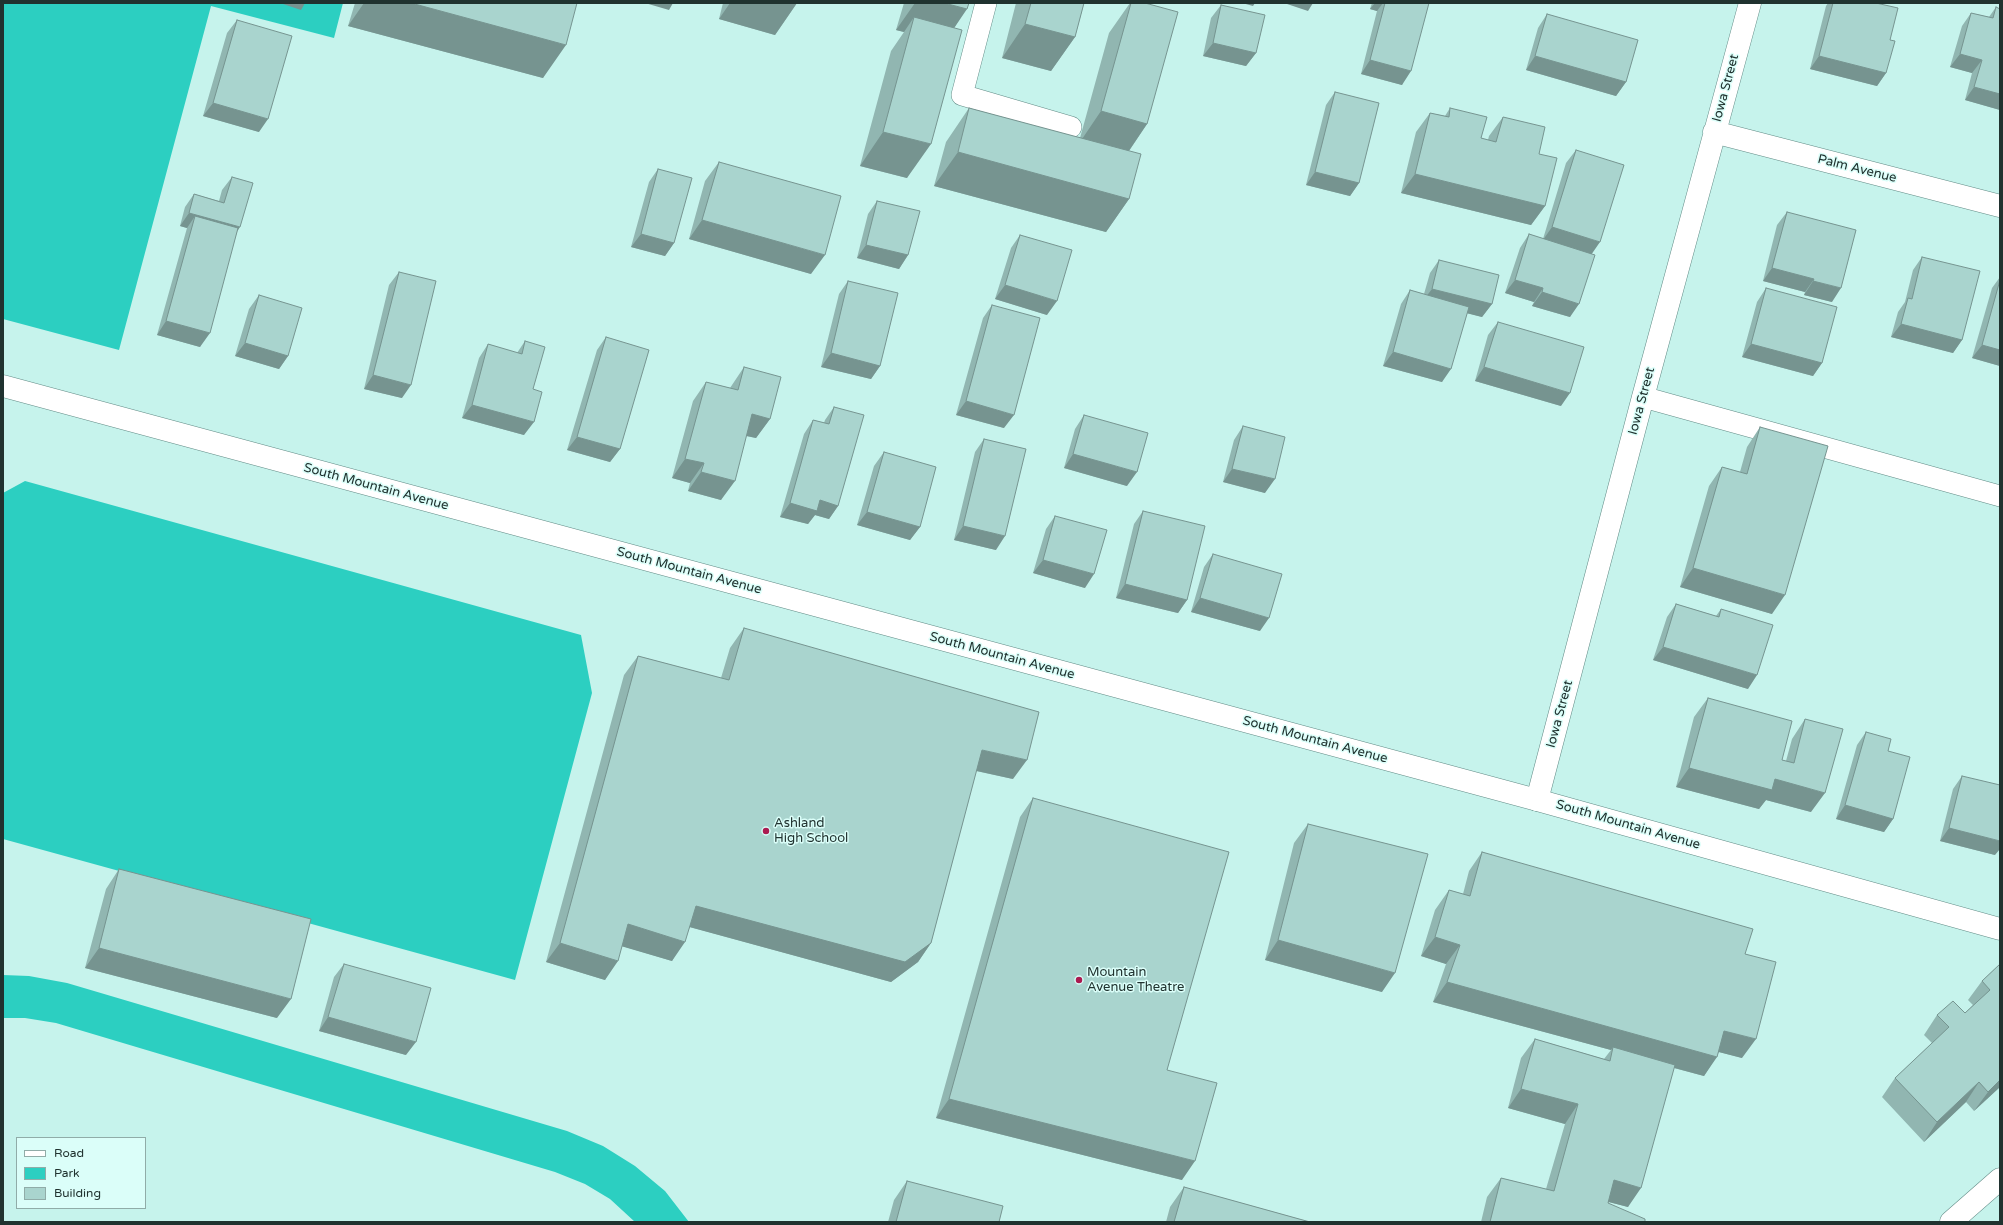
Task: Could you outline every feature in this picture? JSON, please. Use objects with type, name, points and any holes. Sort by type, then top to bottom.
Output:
[{"type":"street","name":"Iowa Street","points":[[1538,800],[1643,397],[1750,3]]},
{"type":"street","name":"Palm Avenue","points":[[1714,132],[2000,206]]},
{"type":"street","name":"South Mountain Avenue","points":[[3,386],[1538,800],[1965,921],[2000,929]]},
{"type":"street","points":[[1951,1222],[2000,1179]]},
{"type":"lane","points":[[986,3],[962,95],[1071,127]]},
{"type":"lane","points":[[1643,397],[2000,496]]},
{"type":"green space","points":[[3,3],[343,3],[334,38],[211,6],[119,350],[3,319]]},
{"type":"green space","points":[[25,481],[581,635],[592,693],[515,980],[3,839],[3,493]]},
{"type":"green space","points":[[3,975],[29,976],[67,983],[567,1131],[603,1146],[635,1166],[665,1191],[689,1222],[635,1222],[610,1199],[585,1184],[555,1172],[56,1023],[25,1018],[3,1018]]},
{"type":"building","points":[[411,3],[577,3],[566,45]]},
{"type":"building","points":[[944,3],[969,3],[967,9]]},
{"type":"building","points":[[1031,3],[1084,3],[1075,37],[1025,24]]},
{"type":"building","points":[[1131,3],[1145,3],[1178,12],[1147,124],[1101,111]]},
{"type":"building","points":[[1385,3],[1429,3],[1411,71],[1370,60]]},
{"type":"building","points":[[1833,3],[1876,3],[1898,8],[1890,40],[1895,41],[1886,73],[1819,56]]},
{"type":"building","points":[[1221,5],[1265,15],[1256,53],[1213,43]]},
{"type":"building","points":[[1996,7],[2000,9],[2000,94],[1974,87],[1982,60],[1960,54],[1971,13],[1993,18]]},
{"type":"building","points":[[1547,14],[1638,40],[1626,82],[1535,56]]},
{"type":"building","points":[[914,17],[962,30],[931,144],[883,132]]},
{"type":"building","points":[[237,20],[292,36],[268,119],[213,103]]},
{"type":"building","points":[[1335,92],[1379,103],[1359,183],[1315,172]]},
{"type":"building","points":[[969,108],[1141,154],[1129,199],[958,152]]},
{"type":"building","points":[[1450,108],[1487,117],[1481,138],[1496,142],[1503,117],[1545,127],[1539,154],[1557,158],[1545,206],[1415,174],[1430,113],[1449,117]]},
{"type":"building","points":[[1576,150],[1624,165],[1600,242],[1552,227]]},
{"type":"building","points":[[719,162],[841,196],[825,255],[702,220]]},
{"type":"building","points":[[658,169],[692,178],[674,243],[641,234]]},
{"type":"building","points":[[232,177],[253,183],[240,227],[189,213],[194,194],[224,203]]},
{"type":"building","points":[[877,201],[920,211],[908,255],[866,245]]},
{"type":"building","points":[[1787,212],[1856,230],[1841,288],[1772,268]]},
{"type":"building","points":[[195,216],[238,228],[210,333],[166,321]]},
{"type":"building","points":[[1529,234],[1595,255],[1579,304],[1542,292],[1543,288],[1515,280]]},
{"type":"building","points":[[1020,235],[1072,250],[1057,301],[1005,285]]},
{"type":"building","points":[[1922,257],[1980,271],[1962,340],[1901,324],[1908,298],[1912,299]]},
{"type":"building","points":[[1439,260],[1499,275],[1492,304],[1432,289]]},
{"type":"building","points":[[399,272],[436,281],[411,385],[373,375]]},
{"type":"building","points":[[2000,280],[2000,350],[1982,345]]},
{"type":"building","points":[[848,281],[898,293],[880,366],[831,353]]},
{"type":"building","points":[[1766,288],[1837,307],[1822,363],[1751,344]]},
{"type":"building","points":[[1410,290],[1469,307],[1451,369],[1393,352]]},
{"type":"building","points":[[259,295],[302,308],[288,356],[245,343]]},
{"type":"building","points":[[992,305],[1040,318],[1014,415],[966,401]]},
{"type":"building","points":[[1498,322],[1584,347],[1570,393],[1484,367]]},
{"type":"building","points":[[606,337],[649,350],[620,449],[577,437]]},
{"type":"building","points":[[525,341],[545,347],[533,389],[542,392],[534,422],[472,405],[488,344],[522,354]]},
{"type":"building","points":[[744,367],[781,377],[770,419],[752,414],[735,481],[701,472],[704,463],[685,459],[706,382],[738,390]]},
{"type":"building","points":[[834,407],[864,415],[838,506],[820,500],[817,511],[790,503],[813,420],[829,424]]},
{"type":"building","points":[[1084,415],[1148,433],[1137,472],[1073,454]]},
{"type":"building","points":[[1243,426],[1285,437],[1275,479],[1232,469]]},
{"type":"building","points":[[1760,427],[1828,446],[1785,595],[1693,568],[1722,467],[1747,474]]},
{"type":"building","points":[[984,439],[1026,449],[1005,536],[963,526]]},
{"type":"building","points":[[884,452],[936,467],[920,527],[867,512]]},
{"type":"building","points":[[1143,511],[1205,526],[1187,600],[1125,584]]},
{"type":"building","points":[[1055,516],[1107,530],[1094,574],[1043,560]]},
{"type":"building","points":[[1213,554],[1282,574],[1269,618],[1200,598]]},
{"type":"building","points":[[1676,604],[1719,617],[1721,609],[1773,625],[1757,675],[1663,647]]},
{"type":"building","points":[[744,628],[1039,712],[1027,760],[982,750],[931,943],[905,962],[696,906],[685,942],[628,924],[618,961],[560,943],[638,656],[729,680]]},
{"type":"building","points":[[1708,698],[1792,721],[1782,760],[1794,763],[1805,719],[1843,729],[1825,793],[1775,779],[1772,790],[1689,768]]},
{"type":"building","points":[[1866,732],[1891,739],[1888,751],[1910,757],[1893,819],[1845,805]]},
{"type":"building","points":[[1962,776],[2000,785],[2000,841],[1949,828]]},
{"type":"building","name":"Mountain Avenue Theatre","points":[[1033,798],[1229,852],[1167,1070],[1217,1083],[1195,1161],[949,1099]]},
{"type":"building","points":[[1308,824],[1428,854],[1395,973],[1278,940]]},
{"type":"building","points":[[1482,852],[1753,929],[1745,954],[1776,962],[1756,1039],[1724,1031],[1717,1057],[1447,982],[1460,945],[1435,937],[1449,890],[1470,896]]},
{"type":"building","points":[[119,869],[311,919],[291,999],[99,948]]},
{"type":"building","points":[[344,964],[431,988],[416,1042],[328,1017]]},
{"type":"building","points":[[2000,964],[2000,1080],[1988,1092],[1979,1082],[1937,1122],[1895,1078],[1949,1027],[1937,1015],[1953,1001],[1965,1013],[1990,990],[1982,981]]},
{"type":"building","points":[[1535,1039],[1610,1061],[1613,1047],[1675,1065],[1641,1188],[1614,1180],[1608,1203],[1645,1219],[1645,1222],[1490,1222],[1501,1178],[1554,1191],[1578,1104],[1521,1089]]},
{"type":"building","points":[[907,1181],[1003,1206],[999,1222],[896,1222]]},
{"type":"building","points":[[1184,1187],[1310,1222],[1174,1222]]},
{"type":"place","name":"Ashland High School","points":[[766,831]]},
{"type":"place","name":"Mountain Avenue Theatre","points":[[1079,980]]}]
